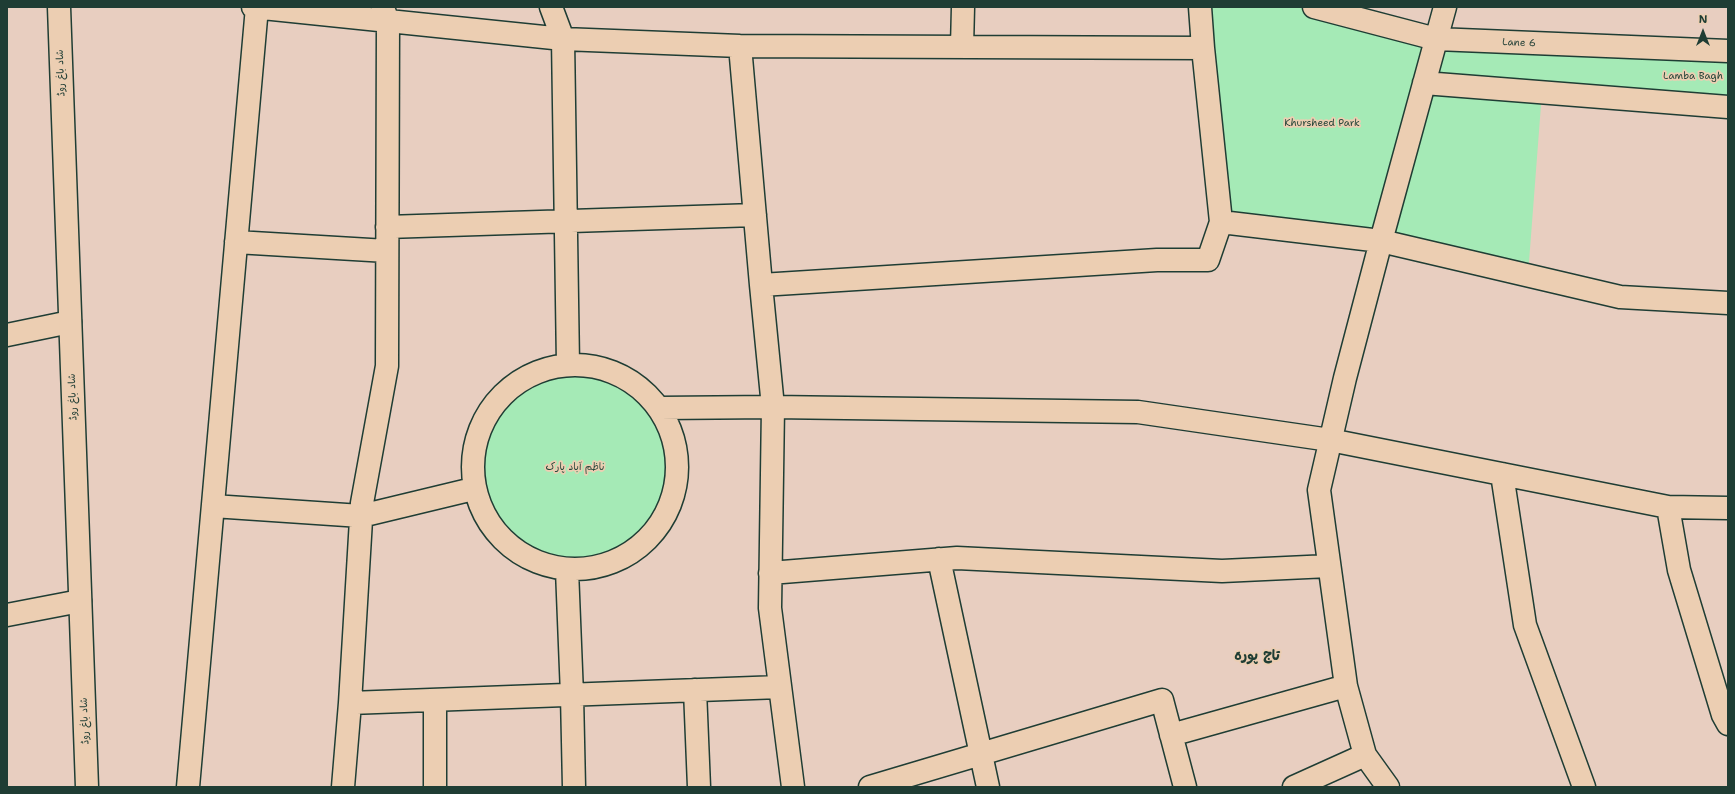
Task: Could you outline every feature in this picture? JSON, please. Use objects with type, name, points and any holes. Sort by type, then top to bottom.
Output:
[{"type":"street","name":"شاد باغ روڈ","points":[[59,7],[87,787]]},
{"type":"street","points":[[253,7],[385,14],[563,39],[740,46],[1203,48]]},
{"type":"street","points":[[188,787],[257,7]]},
{"type":"street","points":[[551,7],[563,39],[568,365]]},
{"type":"street","points":[[962,47],[963,7]]},
{"type":"street","points":[[761,285],[1157,260],[1208,260],[1221,222],[1200,7]]},
{"type":"street","name":"Lane 6","points":[[1314,7],[1436,39],[1728,51]]},
{"type":"street","points":[[1388,787],[1365,755],[1346,686],[1319,490],[1330,440],[1380,241],[1445,7]]},
{"type":"street","points":[[343,787],[350,703],[362,503],[387,366],[388,227],[385,14]]},
{"type":"street","points":[[740,46],[773,408],[770,608],[793,787]]},
{"type":"street","points":[[1424,83],[1728,107]]},
{"type":"street","points":[[388,227],[755,215]]},
{"type":"street","points":[[1221,222],[1380,241],[1620,297],[1728,303]]},
{"type":"street","points":[[236,242],[388,251]]},
{"type":"street","points":[[7,335],[70,322]]},
{"type":"street","points":[[568,365],[602,368],[634,383],[660,408],[674,438],[678,471],[671,503],[655,532],[630,554],[600,567],[567,570],[535,562],[507,545],[486,520],[473,489],[472,454],[483,420],[504,392],[533,373],[568,365]]},
{"type":"street","points":[[660,408],[1138,412],[1330,440],[1668,507],[1728,508]]},
{"type":"street","points":[[1502,474],[1525,625],[1584,787]]},
{"type":"street","points":[[213,506],[361,516],[473,489]]},
{"type":"street","points":[[1668,507],[1679,570],[1723,715],[1728,724]]},
{"type":"street","points":[[770,572],[957,558],[1222,571],[1329,566]]},
{"type":"street","points":[[939,559],[988,787]]},
{"type":"street","points":[[567,570],[574,787]]},
{"type":"street","points":[[7,615],[80,601]]},
{"type":"street","points":[[1171,735],[1346,686]]},
{"type":"street","points":[[350,703],[780,687]]},
{"type":"street","points":[[695,690],[699,787]]},
{"type":"street","points":[[435,700],[435,787]]},
{"type":"street","points":[[870,787],[1162,700],[1185,787]]},
{"type":"street","points":[[1294,787],[1365,755]]},
{"type":"green space","name":"Khursheed Park","points":[[1201,7],[1314,7],[1436,39],[1728,51],[1728,104],[1542,92],[1528,275],[1221,222]]},
{"type":"green space","name":"ناظم آباد پارک","points":[[565,365],[585,365],[605,369],[623,377],[640,388],[654,402],[665,419],[673,437],[677,457],[677,477],[673,497],[665,515],[654,532],[640,546],[623,557],[605,565],[585,569],[565,569],[545,565],[527,557],[510,546],[496,532],[485,515],[477,497],[473,477],[473,457],[477,437],[485,419],[496,402],[510,388],[527,377],[545,369]]},
{"type":"district","name":"تاج پورہ","points":[[1257,656]]},
{"type":"park label","name":"Lamba Bagh","points":[[1693,76]]}]
